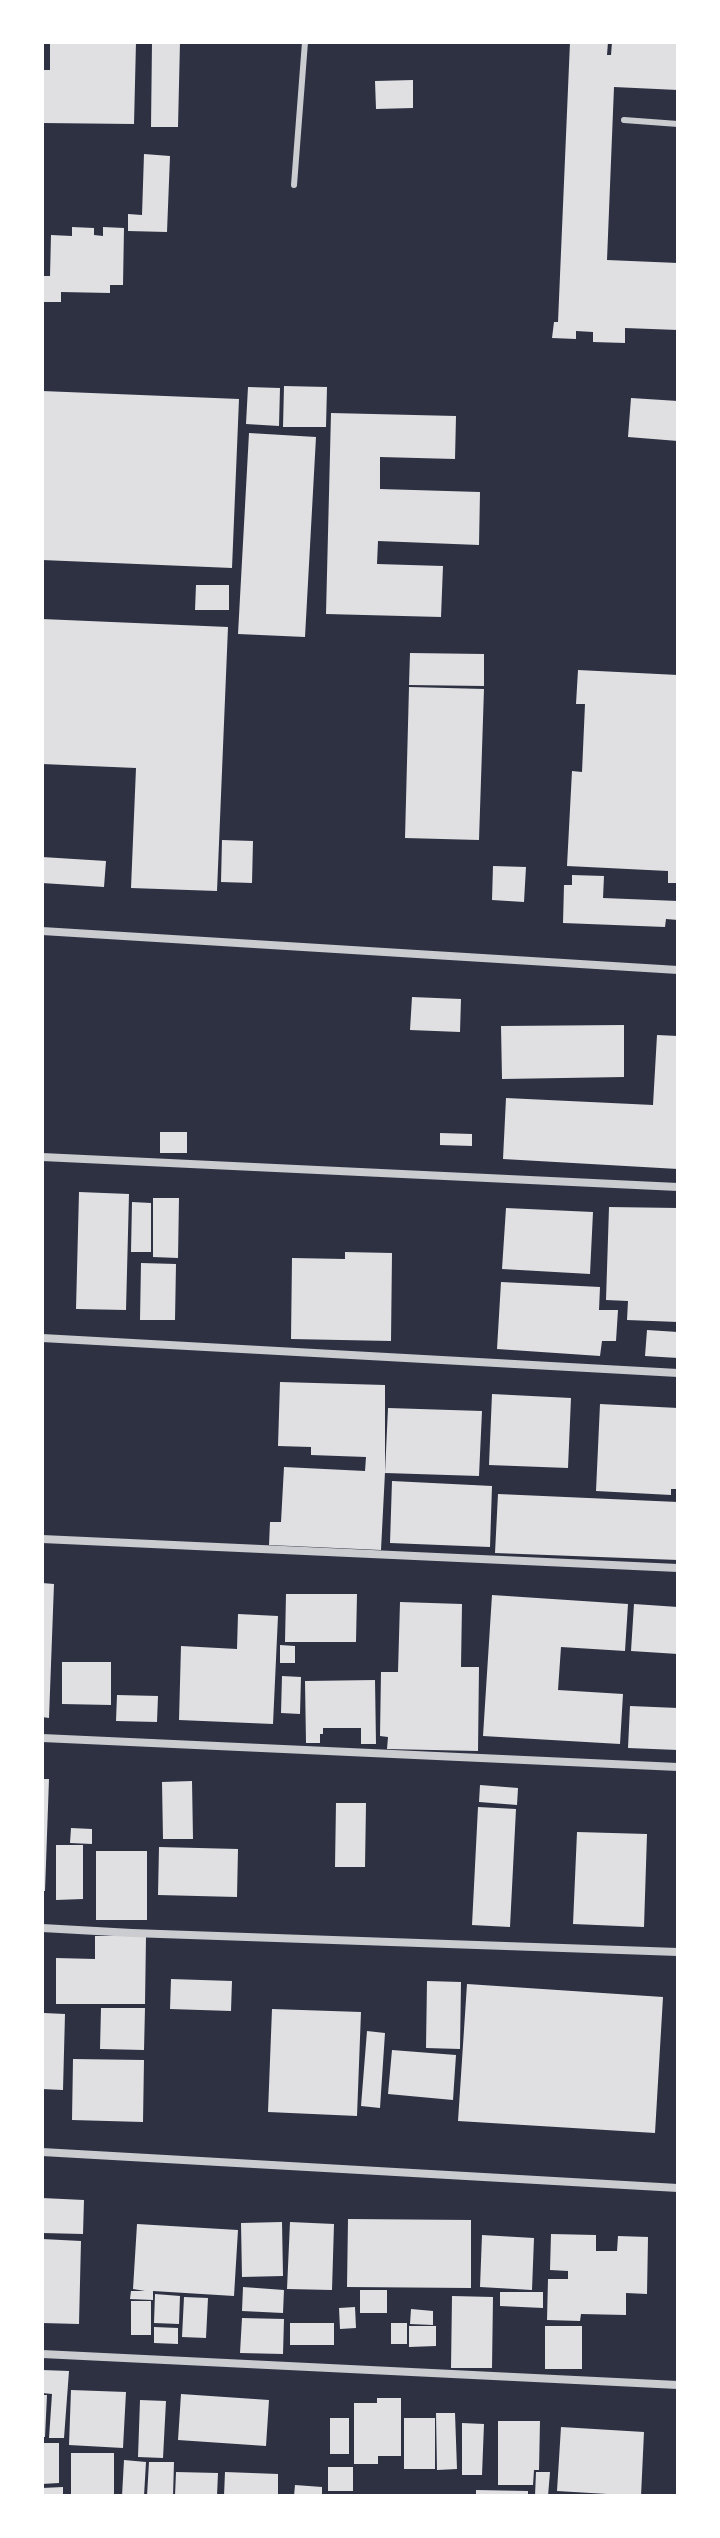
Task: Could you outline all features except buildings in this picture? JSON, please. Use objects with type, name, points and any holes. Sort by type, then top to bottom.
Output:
[{"type":"street","points":[[42,931],[678,970]]},
{"type":"street","points":[[42,1157],[678,1187]]},
{"type":"street","points":[[42,1338],[678,1373]]},
{"type":"street","points":[[42,1539],[678,1568]]},
{"type":"street","points":[[42,1738],[678,1767]]},
{"type":"street","points":[[42,1928],[678,1952]]},
{"type":"street","points":[[42,2152],[678,2188]]},
{"type":"street","points":[[42,2354],[678,2385]]},
{"type":"lane","points":[[294,185],[305,42]]},
{"type":"lane","points":[[624,120],[678,124]]}]
